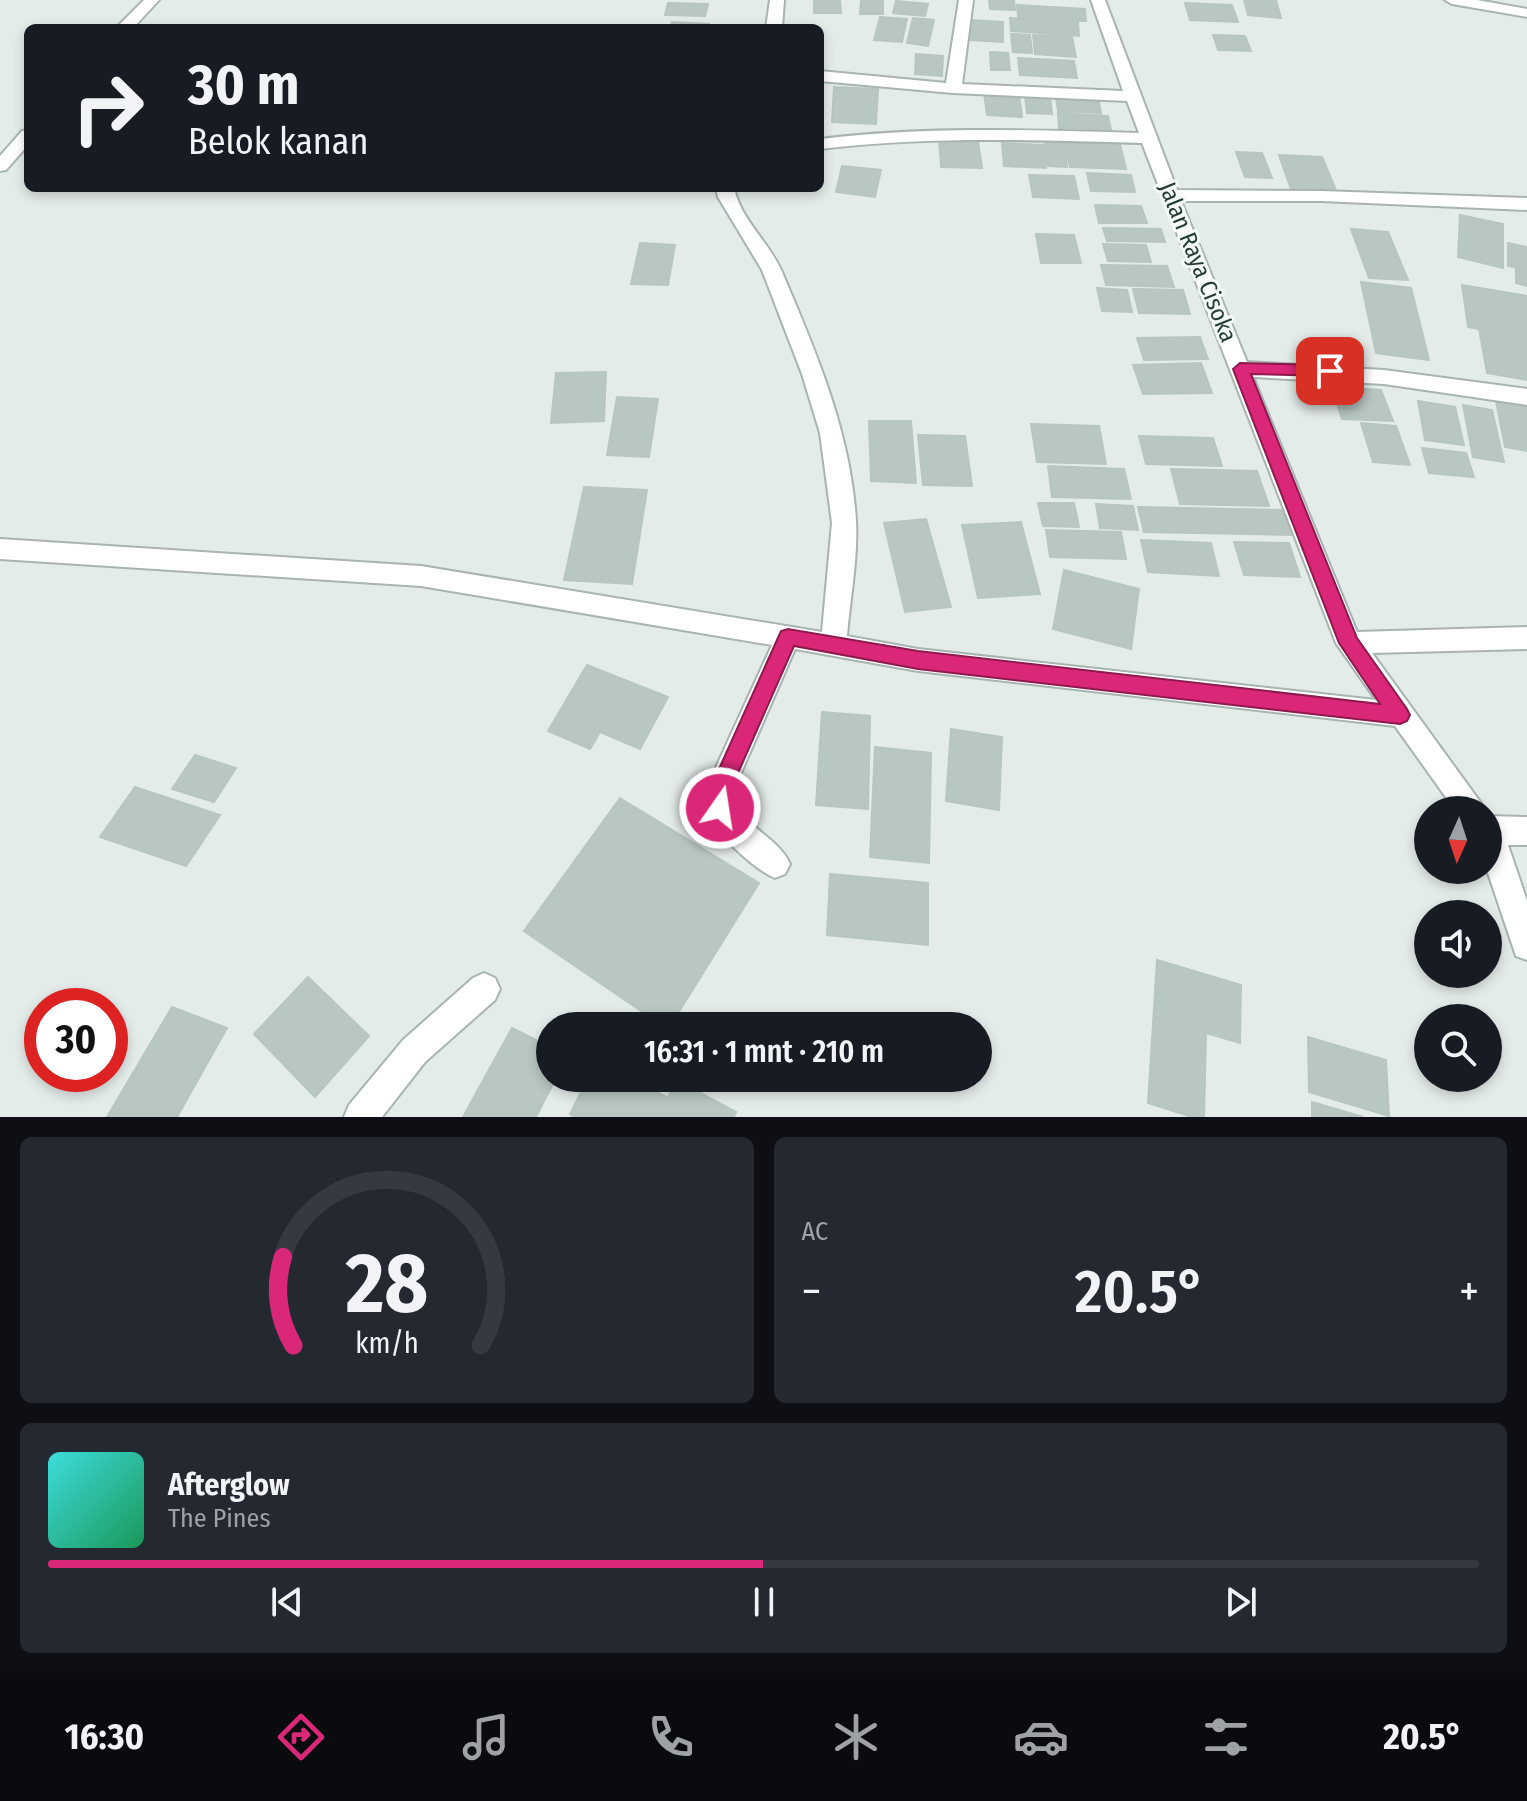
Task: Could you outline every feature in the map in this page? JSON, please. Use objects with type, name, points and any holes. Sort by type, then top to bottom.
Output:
[{"type":"street","points":[[128,24],[152,0]]},
{"type":"street","points":[[774,24],[777,0]]},
{"type":"street","points":[[953,88],[966,0]]},
{"type":"street","name":"Jalan Raya Cisoka","points":[[1098,0],[1170,195],[1349,643],[1462,796]]},
{"type":"street","points":[[1452,0],[1527,13]]},
{"type":"street","points":[[824,76],[953,88],[1135,96]]},
{"type":"street","points":[[824,144],[879,137],[976,134],[1151,138]]},
{"type":"street","points":[[0,166],[24,139]]},
{"type":"street","points":[[727,192],[733,209],[764,254],[799,336],[828,430],[841,487],[844,526],[833,645]]},
{"type":"street","points":[[1170,195],[1321,196],[1527,204]]},
{"type":"street","points":[[1240,369],[1330,371],[1478,388],[1527,397]]},
{"type":"street","points":[[0,549],[421,576],[918,660],[1400,715]]},
{"type":"street","points":[[775,864],[740,833],[720,808],[720,789],[788,637]]},
{"type":"street","points":[[1349,643],[1527,638]]},
{"type":"street","points":[[1502,827],[1527,831]]},
{"type":"street","name":"Jalan Raya Cisoka","points":[[1502,876],[1527,945]]},
{"type":"street","points":[[361,1117],[414,1051],[484,989]]},
{"type":"building","points":[[814,0],[840,0],[841,13],[814,13]]},
{"type":"building","points":[[861,0],[883,0],[883,14],[860,14]]},
{"type":"building","points":[[989,0],[1014,0],[1015,10],[990,9]]},
{"type":"building","points":[[1244,0],[1276,0],[1281,18],[1248,15]]},
{"type":"building","points":[[896,1],[928,4],[925,16],[893,13]]},
{"type":"building","points":[[668,3],[708,4],[705,16],[665,15]]},
{"type":"building","points":[[1185,3],[1232,5],[1238,22],[1190,20]]},
{"type":"building","points":[[1017,5],[1085,9],[1086,21],[1018,17]]},
{"type":"building","points":[[880,17],[907,19],[902,42],[874,40]]},
{"type":"building","points":[[913,18],[934,20],[928,46],[907,43]]},
{"type":"building","points":[[1010,18],[1078,22],[1079,36],[1011,31]]},
{"type":"building","points":[[971,20],[1003,22],[1003,42],[970,40]]},
{"type":"building","points":[[1011,34],[1030,35],[1032,53],[1013,52]]},
{"type":"building","points":[[1033,35],[1072,37],[1076,57],[1035,54]]},
{"type":"building","points":[[1213,35],[1245,36],[1251,51],[1218,50]]},
{"type":"building","points":[[990,52],[1008,53],[1010,70],[991,70]]},
{"type":"building","points":[[916,54],[943,56],[942,76],[915,74]]},
{"type":"building","points":[[1018,58],[1074,61],[1077,78],[1020,75]]},
{"type":"building","points":[[834,87],[878,89],[876,124],[832,122]]},
{"type":"building","points":[[984,93],[1019,95],[1022,117],[987,115]]},
{"type":"building","points":[[1025,96],[1050,97],[1052,114],[1027,113]]},
{"type":"building","points":[[1056,98],[1098,99],[1101,113],[1058,111]]},
{"type":"building","points":[[1058,113],[1108,116],[1111,130],[1059,128]]},
{"type":"building","points":[[939,140],[978,141],[982,168],[941,167]]},
{"type":"building","points":[[1044,140],[1064,140],[1067,167],[1048,166]]},
{"type":"building","points":[[1065,142],[1120,144],[1126,169],[1070,167]]},
{"type":"building","points":[[1002,143],[1043,145],[1046,168],[1004,166]]},
{"type":"building","points":[[1236,152],[1262,153],[1272,178],[1245,177]]},
{"type":"building","points":[[1279,155],[1322,157],[1336,190],[1291,189]]},
{"type":"building","points":[[842,166],[881,170],[875,197],[836,192]]},
{"type":"building","points":[[1087,173],[1131,175],[1135,192],[1091,191]]},
{"type":"building","points":[[1029,175],[1074,176],[1079,199],[1033,197]]},
{"type":"building","points":[[1095,205],[1141,206],[1147,223],[1099,223]]},
{"type":"building","points":[[1460,215],[1503,224],[1503,268],[1458,257]]},
{"type":"building","points":[[1103,228],[1161,229],[1165,242],[1107,241]]},
{"type":"building","points":[[1351,229],[1388,232],[1408,280],[1369,278]]},
{"type":"building","points":[[1036,234],[1074,235],[1081,263],[1041,263]]},
{"type":"building","points":[[640,243],[675,245],[668,285],[631,284]]},
{"type":"building","points":[[1508,243],[1527,247],[1527,270],[1508,266]]},
{"type":"building","points":[[1103,244],[1146,245],[1151,262],[1108,261]]},
{"type":"building","points":[[1101,265],[1167,266],[1174,287],[1106,285]]},
{"type":"building","points":[[1516,269],[1527,272],[1527,286],[1516,283]]},
{"type":"building","points":[[1361,282],[1411,288],[1429,360],[1376,353]]},
{"type":"building","points":[[1462,285],[1527,296],[1527,380],[1487,373],[1479,329],[1468,327]]},
{"type":"building","points":[[1097,288],[1127,290],[1132,312],[1102,311]]},
{"type":"building","points":[[1133,289],[1183,290],[1190,314],[1139,313]]},
{"type":"building","points":[[1200,337],[1208,359],[1144,360],[1137,338]]},
{"type":"building","points":[[1201,363],[1212,393],[1143,394],[1133,365]]},
{"type":"building","points":[[606,372],[604,421],[551,423],[556,373]]},
{"type":"building","points":[[1332,387],[1381,390],[1393,421],[1342,419]]},
{"type":"building","points":[[617,397],[658,399],[649,457],[607,455]]},
{"type":"building","points":[[1418,401],[1455,407],[1464,445],[1425,440]]},
{"type":"building","points":[[1496,401],[1527,407],[1527,451],[1505,447]]},
{"type":"building","points":[[1463,405],[1492,410],[1504,462],[1473,457]]},
{"type":"building","points":[[869,421],[911,421],[916,483],[871,481]]},
{"type":"building","points":[[1361,423],[1396,426],[1410,465],[1373,462]]},
{"type":"building","points":[[1031,424],[1099,426],[1106,464],[1037,462]]},
{"type":"building","points":[[918,435],[965,436],[972,486],[923,485]]},
{"type":"building","points":[[1139,436],[1213,438],[1222,466],[1146,464]]},
{"type":"building","points":[[1422,448],[1466,453],[1474,477],[1429,473]]},
{"type":"building","points":[[1048,466],[1124,469],[1131,499],[1052,497]]},
{"type":"building","points":[[1171,469],[1257,471],[1269,506],[1180,504]]},
{"type":"building","points":[[584,487],[647,490],[632,584],[564,580]]},
{"type":"building","points":[[1038,503],[1074,503],[1079,527],[1043,526]]},
{"type":"building","points":[[1096,504],[1133,506],[1138,530],[1100,528]]},
{"type":"building","points":[[1138,507],[1283,510],[1291,535],[1144,532]]},
{"type":"building","points":[[926,519],[951,607],[905,612],[884,523]]},
{"type":"building","points":[[1021,522],[1040,594],[978,598],[962,525]]},
{"type":"building","points":[[1046,530],[1121,532],[1126,559],[1050,557]]},
{"type":"building","points":[[1141,540],[1211,543],[1219,576],[1148,572]]},
{"type":"building","points":[[1234,542],[1289,543],[1300,577],[1244,575]]},
{"type":"building","points":[[1064,570],[1139,589],[1131,649],[1053,629]]},
{"type":"building","points":[[587,665],[668,697],[640,749],[600,732],[590,749],[548,731]]},
{"type":"building","points":[[822,712],[870,716],[868,809],[816,805]]},
{"type":"building","points":[[951,729],[1002,737],[999,810],[946,801]]},
{"type":"building","points":[[875,747],[931,753],[929,863],[870,857]]},
{"type":"building","points":[[195,755],[236,768],[214,802],[172,789]]},
{"type":"building","points":[[135,787],[220,815],[186,866],[100,837]]},
{"type":"building","points":[[620,798],[759,883],[679,1012],[643,1012],[524,931]]},
{"type":"building","points":[[830,874],[928,883],[928,945],[827,935]]},
{"type":"building","points":[[1157,960],[1241,985],[1240,1043],[1206,1033],[1204,1117],[1192,1117],[1148,1103]]},
{"type":"building","points":[[308,977],[369,1036],[315,1097],[254,1034]]},
{"type":"building","points":[[172,1007],[227,1028],[177,1117],[107,1117],[122,1092],[128,1092],[128,1081]]},
{"type":"building","points":[[512,1028],[536,1040],[536,1092],[549,1092],[536,1117],[463,1117]]},
{"type":"building","points":[[1308,1037],[1386,1060],[1389,1116],[1309,1092]]},
{"type":"building","points":[[581,1092],[657,1092],[668,1098],[671,1092],[698,1092],[736,1112],[734,1117],[575,1117],[570,1114]]},
{"type":"building","points":[[1312,1102],[1363,1117],[1312,1117]]},
{"type":"route","points":[[720,808],[720,789],[788,637],[918,660],[1400,715],[1349,643],[1240,369],[1330,371]]}]
